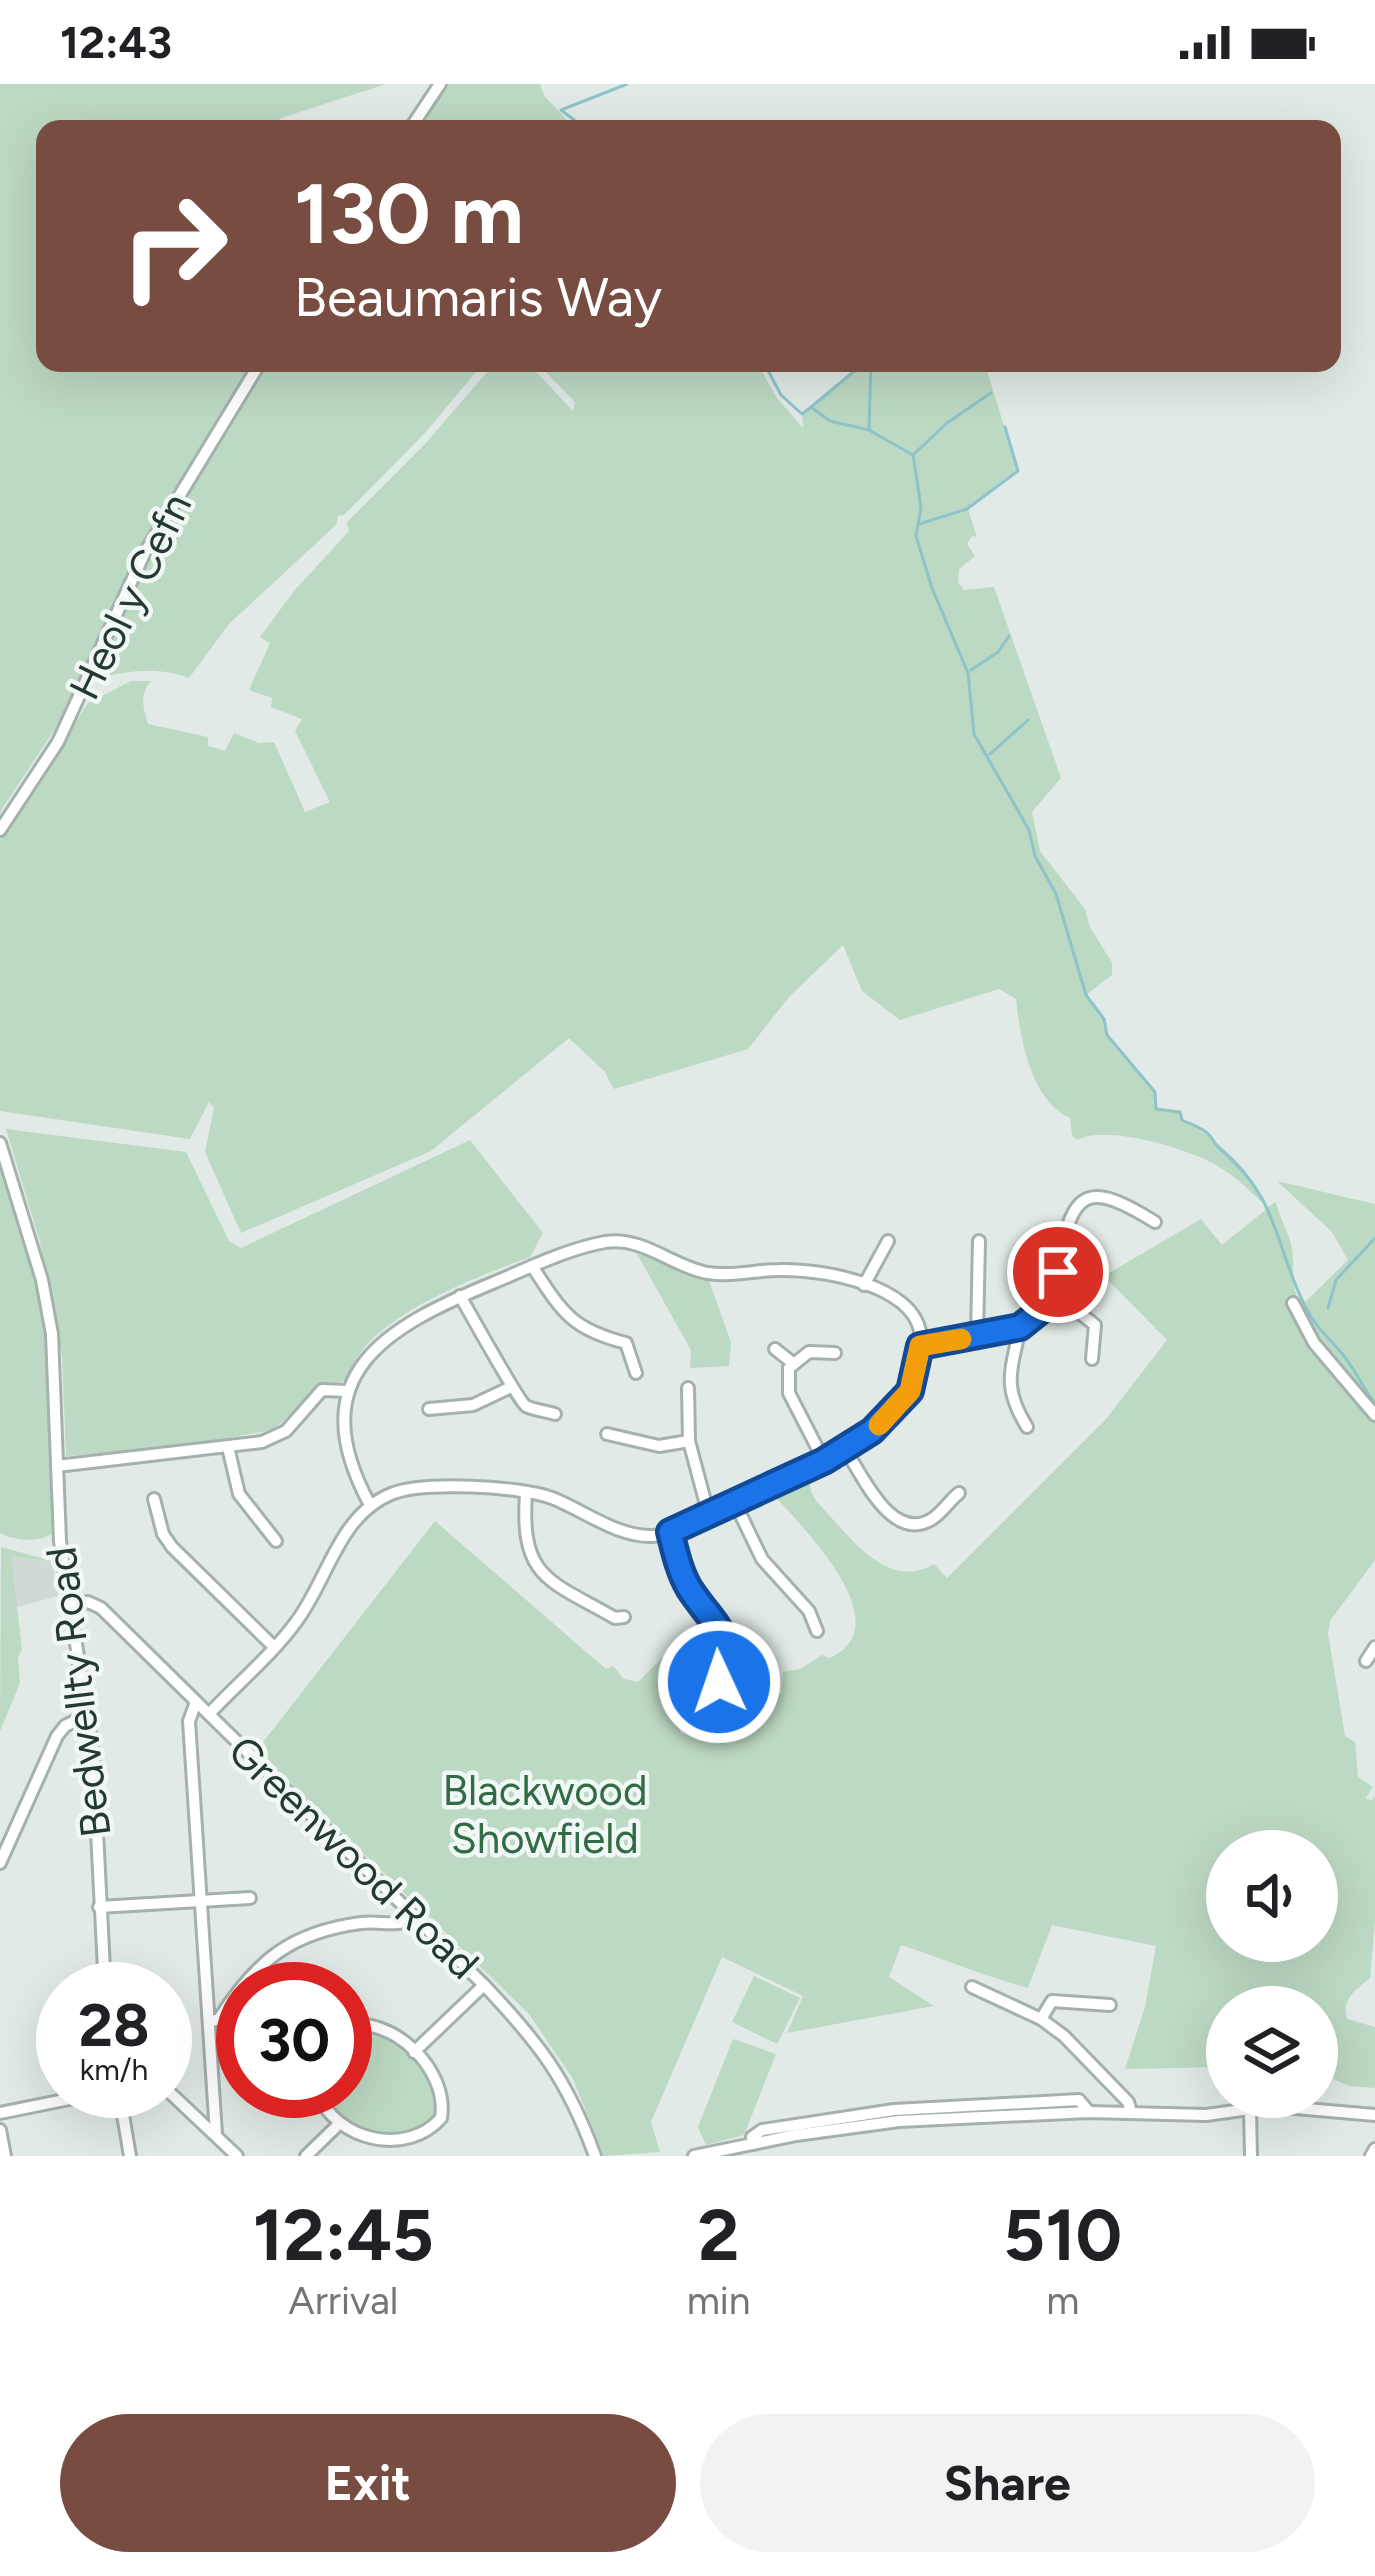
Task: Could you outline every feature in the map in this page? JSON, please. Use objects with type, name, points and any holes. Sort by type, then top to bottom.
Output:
[{"type":"street","points":[[416,120],[440,84]]},
{"type":"street","name":"Heol y Cefn","points":[[0,830],[58,742],[144,554],[255,372]]},
{"type":"street","points":[[0,1143],[48,1308],[57,1398],[57,1466],[262,1442],[286,1431],[322,1390],[348,1391]]},
{"type":"street","points":[[920,1346],[1020,1327],[1051,1302],[1071,1212],[1088,1197],[1110,1196],[1155,1222]]},
{"type":"street","points":[[208,1714],[298,1619],[355,1520],[370,1504],[427,1485],[526,1493],[545,1495],[632,1534],[670,1532],[824,1461],[872,1431],[910,1391],[920,1328],[897,1295],[864,1285],[784,1270],[710,1274],[652,1249],[610,1241],[558,1255],[460,1296],[373,1347],[348,1391],[344,1408],[345,1432],[370,1504]]},
{"type":"street","points":[[864,1285],[888,1241]]},
{"type":"street","points":[[976,1336],[979,1241]]},
{"type":"street","points":[[532,1266],[566,1317],[592,1334],[626,1342],[636,1372]]},
{"type":"street","points":[[1054,1293],[1094,1325],[1092,1359]]},
{"type":"street","points":[[460,1296],[505,1369],[509,1388],[524,1406],[555,1414]]},
{"type":"street","points":[[1293,1303],[1314,1343],[1375,1415]]},
{"type":"street","points":[[1020,1327],[1011,1371],[1011,1401],[1027,1427]]},
{"type":"street","points":[[775,1349],[794,1364]]},
{"type":"street","points":[[824,1461],[789,1393],[789,1368],[809,1352],[835,1353]]},
{"type":"street","points":[[437,1405],[485,1402],[509,1388]]},
{"type":"street","points":[[688,1388],[689,1441],[709,1516]]},
{"type":"street","points":[[607,1434],[659,1446],[689,1441]]},
{"type":"street","points":[[228,1447],[239,1494],[276,1540]]},
{"type":"street","points":[[845,1449],[886,1510],[902,1523],[924,1523],[951,1496]]},
{"type":"street","name":"Bedwellty Road","points":[[57,1466],[62,1564],[93,1753],[103,1962]]},
{"type":"street","points":[[526,1493],[525,1539],[536,1568],[618,1622]]},
{"type":"street","points":[[158,1503],[163,1534],[172,1547],[273,1646]]},
{"type":"street","points":[[735,1503],[762,1558],[809,1611],[817,1631]]},
{"type":"street","points":[[670,1532],[687,1585],[726,1642],[725,1684],[712,1695]]},
{"type":"street","name":"Greenwood Road","points":[[69,1605],[94,1603],[484,1985],[560,2074],[595,2156]]},
{"type":"street","points":[[1366,1661],[1375,1647]]},
{"type":"street","points":[[196,1702],[189,1721],[216,2134]]},
{"type":"street","points":[[0,1863],[2,1848],[57,1736],[86,1715]]},
{"type":"street","points":[[99,1907],[250,1898]]},
{"type":"street","points":[[209,2022],[219,2019],[236,1993],[294,1939],[329,1927],[371,1922],[395,1927],[415,1919]]},
{"type":"street","points":[[413,2052],[484,1985]]},
{"type":"street","points":[[972,1987],[1064,2036],[1128,2102],[1131,2112]]},
{"type":"street","points":[[1041,2020],[1052,2001],[1110,2005]]},
{"type":"street","points":[[335,2118],[369,2148],[393,2154],[428,2140],[441,2117],[443,2104],[433,2073],[413,2052],[372,2023]]},
{"type":"street","points":[[0,2113],[36,2106]]},
{"type":"street","points":[[1338,2111],[1375,2115]]},
{"type":"street","points":[[192,2112],[237,2156]]},
{"type":"street","points":[[694,2156],[899,2121],[1089,2112],[1206,2115]]},
{"type":"street","points":[[124,2118],[130,2156]]},
{"type":"street","points":[[1250,2118],[1251,2156]]},
{"type":"street","points":[[307,2156],[339,2124]]},
{"type":"street","points":[[0,2130],[5,2156]]},
{"type":"shaded area","points":[[11,1557],[52,1561],[58,1596],[14,1608]]},
{"type":"green space","points":[[0,84],[386,84],[280,120],[36,120],[36,372],[247,372],[146,538],[74,700],[0,812]]},
{"type":"green space","points":[[448,84],[540,84],[545,97],[567,120],[422,120]]},
{"type":"green space","points":[[263,372],[476,372],[424,434],[338,516],[336,525],[229,624],[189,678],[143,671],[97,678],[155,545]]},
{"type":"green space","name":"Blackwood Showfield","points":[[487,372],[536,372],[573,411],[575,402],[546,372],[762,372],[803,428],[802,414],[853,372],[987,372],[1018,471],[968,509],[977,537],[972,536],[967,544],[975,556],[959,569],[958,582],[964,590],[994,587],[1061,778],[1032,812],[1040,851],[1085,909],[1112,963],[1112,975],[1086,995],[1104,1019],[1107,1035],[1155,1092],[1156,1109],[1180,1112],[1182,1120],[1232,1157],[1268,1207],[1276,1202],[1291,1243],[1301,1306],[1348,1260],[1332,1232],[1277,1181],[1375,1204],[1375,1560],[1330,1621],[1328,1634],[1345,1736],[1355,1742],[1358,1777],[1373,1787],[1366,1798],[1375,1797],[1370,1978],[1351,1996],[1346,2012],[1347,2019],[1375,2027],[1375,2088],[1338,2081],[1338,1986],[1206,1986],[1206,2067],[1125,2069],[1145,2007],[1156,1946],[1052,1925],[1028,1988],[901,1945],[889,1977],[934,2006],[787,2033],[803,1996],[722,1957],[651,2122],[660,2152],[604,2156],[573,2079],[529,2014],[257,1750],[435,1521],[606,1669],[613,1666],[624,1679],[638,1682],[663,1657],[669,1681],[664,1697],[681,1733],[711,1740],[739,1735],[781,1693],[783,1672],[800,1669],[822,1655],[830,1658],[850,1642],[856,1622],[839,1575],[772,1493],[809,1477],[817,1502],[870,1556],[900,1571],[934,1564],[947,1578],[1106,1419],[1167,1340],[1104,1276],[1201,1219],[1222,1245],[1268,1208],[1203,1158],[1126,1136],[1077,1140],[1072,1136],[1070,1118],[1046,1098],[1030,1067],[1016,999],[999,989],[900,1020],[862,991],[843,945],[789,997],[748,1049],[614,1089],[604,1071],[569,1038],[431,1151],[241,1233],[205,1152],[214,1108],[209,1102],[190,1139],[0,1111],[0,840],[88,703],[131,681],[151,681],[143,696],[148,724],[208,737],[208,746],[225,751],[234,733],[259,743],[274,742],[305,812],[330,802],[295,731],[302,719],[271,707],[272,698],[249,690],[270,643],[260,637],[349,531],[347,522],[425,444]]},
{"type":"green space","points":[[6,1129],[186,1152],[229,1241],[241,1248],[470,1140],[543,1233],[530,1257],[441,1294],[397,1319],[364,1348],[345,1381],[321,1386],[297,1412],[271,1430],[175,1448],[66,1456],[62,1356],[40,1242]]},
{"type":"green space","points":[[0,1157],[46,1328],[54,1532],[35,1539],[0,1533]]},
{"type":"green space","points":[[637,1254],[709,1281],[731,1342],[729,1366],[690,1368],[691,1350]]},
{"type":"green space","points":[[1,1547],[52,1561],[11,1557],[22,1649],[20,1683],[0,1731]]},
{"type":"green space","points":[[754,1976],[800,1998],[777,2044],[732,2022]]},
{"type":"green space","points":[[372,2029],[393,2038],[429,2073],[438,2115],[409,2135],[407,2146],[393,2148],[369,2142],[340,2118],[372,2118]]},
{"type":"green space","points":[[733,2039],[776,2054],[744,2135],[706,2145],[698,2127]]},
{"type":"waterway","points":[[574,120],[561,110],[627,84]]},
{"type":"waterway","points":[[769,372],[781,395],[802,414],[811,407],[830,421],[869,430],[913,455],[921,507],[916,536],[968,673],[974,734],[1029,830],[1035,856],[1056,894],[1086,995],[1104,1019],[1107,1035],[1155,1092],[1156,1109],[1180,1112],[1182,1120],[1207,1133],[1253,1184],[1309,1313],[1375,1403]]},
{"type":"waterway","points":[[811,407],[853,372]]},
{"type":"waterway","points":[[869,428],[871,372]]},
{"type":"waterway","points":[[913,455],[947,423],[991,393]]},
{"type":"waterway","points":[[919,524],[967,509],[1018,471],[1005,427]]},
{"type":"waterway","points":[[971,670],[998,652],[1009,636]]},
{"type":"waterway","points":[[990,754],[1028,720]]},
{"type":"waterway","points":[[1328,1308],[1336,1280],[1375,1238]]},
{"type":"slow traffic","points":[[879,1425],[910,1391],[920,1346],[961,1339]]},
{"type":"route","points":[[719,1682],[728,1661],[726,1642],[687,1585],[670,1532],[824,1461],[872,1431],[910,1391],[920,1346],[1020,1327],[1051,1302],[1058,1272]]}]
